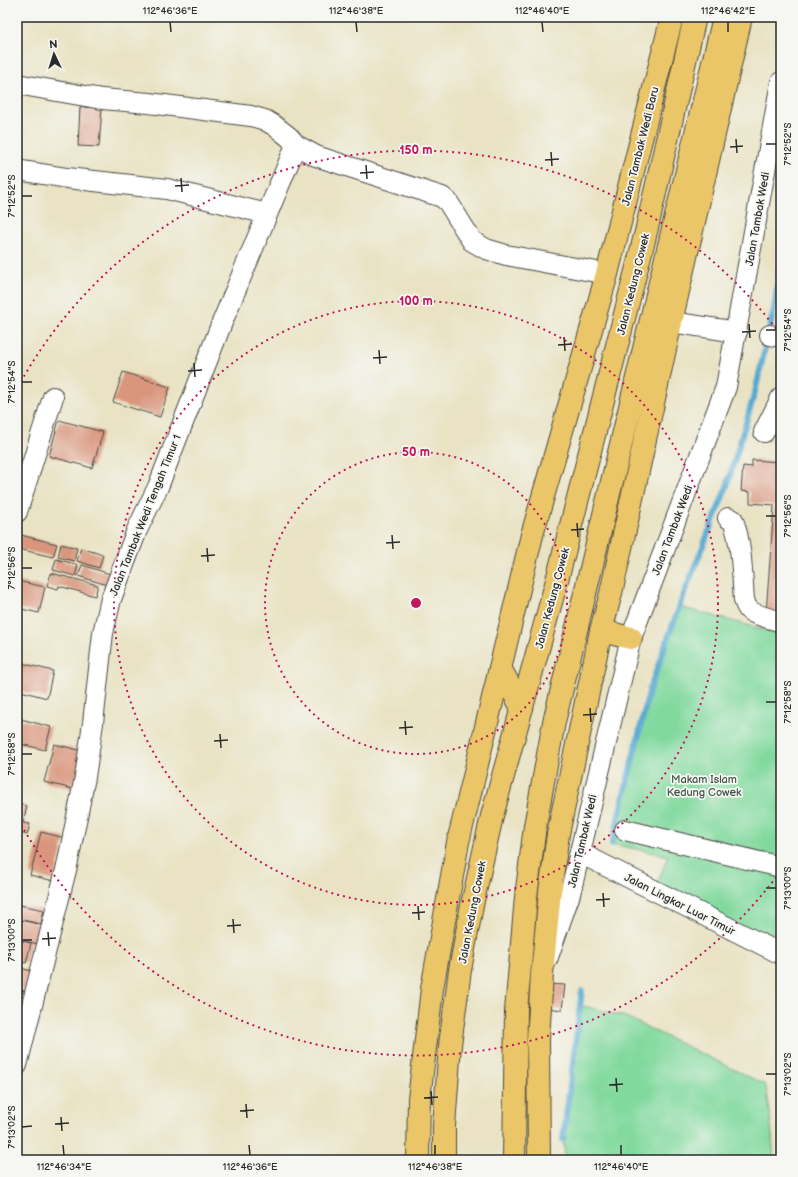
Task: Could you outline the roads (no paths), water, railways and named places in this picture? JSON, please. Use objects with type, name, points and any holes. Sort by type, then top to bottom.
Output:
[{"type":"main road","name":"Jalan Tambak Wedi Baru","points":[[607,274],[672,17]]},
{"type":"main road","name":"Jalan Kedung Cowek","points":[[444,1160],[444,1126],[450,1045],[460,970],[472,905],[492,816],[562,564],[646,232],[695,17]]},
{"type":"main road","points":[[514,1160],[516,1011],[526,897],[535,826],[554,722],[724,17]]},
{"type":"main road","points":[[539,1159],[538,1040],[542,974],[550,891],[558,834],[601,631],[611,593],[741,17]]},
{"type":"main road","points":[[418,1160],[419,1099],[432,989],[458,842],[532,535],[607,274]]},
{"type":"main road","points":[[601,631],[631,638]]},
{"type":"main road","points":[[500,668],[522,708]]},
{"type":"street","name":"Jalan Tambak Wedi","points":[[542,974],[570,894],[631,638],[726,387],[781,82]]},
{"type":"street","points":[[17,84],[102,99],[149,103],[251,116],[265,120],[289,137],[296,145],[316,156],[442,197],[448,202],[472,241],[486,249],[506,255],[607,274]]},
{"type":"street","name":"Jalan Tambak Wedi Tengah Timur 1","points":[[17,1065],[67,866],[76,822],[94,723],[103,633],[111,599],[137,530],[158,487],[224,318],[296,145]]},
{"type":"street","points":[[17,170],[67,178],[167,189],[267,214]]},
{"type":"street","points":[[671,322],[737,332]]},
{"type":"street","points":[[17,512],[53,397]]},
{"type":"street","points":[[764,432],[781,398]]},
{"type":"street","points":[[728,518],[733,520],[740,548],[744,600],[746,607],[753,612],[781,622]]},
{"type":"street","points":[[625,830],[781,868]]},
{"type":"street","name":"Jalan Lingkar Luar Timur","points":[[580,853],[781,954]]},
{"type":"waterway","points":[[612,844],[650,688],[684,594],[727,486],[755,392],[774,309],[781,260]]},
{"type":"waterway","points":[[563,1140],[582,991]]},
{"type":"park label","name":"Makam Islam Kedung Cowek","points":[[704,785]]}]
